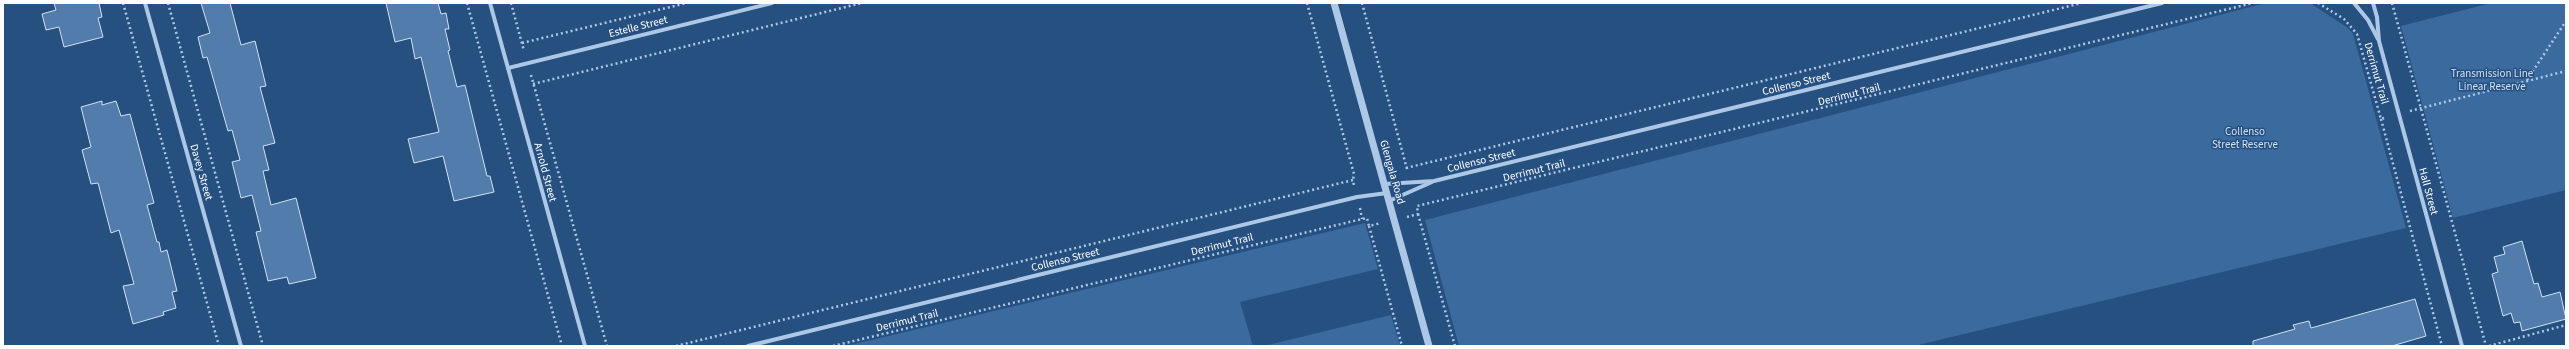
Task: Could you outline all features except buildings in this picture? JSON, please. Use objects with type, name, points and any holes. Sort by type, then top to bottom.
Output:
[{"type":"street","name":"Davey Street","points":[[145,3],[241,346]]},
{"type":"street","name":"Arnold Street","points":[[490,3],[585,346]]},
{"type":"street","name":"Estelle Street","points":[[508,68],[772,3]]},
{"type":"street","name":"Glengala Road","points":[[1334,3],[1429,346]]},
{"type":"street","name":"Collenso Street","points":[[1384,184],[1434,181],[2162,3]]},
{"type":"street","name":"Hall Street","points":[[2354,3],[2368,20],[2380,41]]},
{"type":"street","name":"Hall Street","points":[[2373,3],[2377,17],[2380,41],[2462,346]]},
{"type":"street","name":"Collenso Street","points":[[1389,201],[1413,192],[1434,181]]},
{"type":"street","name":"Collenso Street","points":[[748,346],[1357,197],[1387,193]]},
{"type":"path","points":[[123,3],[219,346]]},
{"type":"path","points":[[168,3],[263,346]]},
{"type":"path","points":[[467,3],[562,346]]},
{"type":"path","points":[[511,3],[607,346]]},
{"type":"path","points":[[522,43],[687,3]]},
{"type":"path","points":[[533,84],[862,3]]},
{"type":"path","points":[[1307,3],[1354,174],[1353,180],[1362,219],[1367,218],[1402,346]]},
{"type":"path","points":[[1362,3],[1410,182]]},
{"type":"path","points":[[1406,168],[2082,3]]},
{"type":"path","name":"Derrimut Trail","points":[[1417,206],[2253,3]]},
{"type":"path","name":"Derrimut Trail","points":[[2318,3],[2344,19],[2357,34],[2381,119],[2566,71]]},
{"type":"path","points":[[2392,3],[2487,346],[2566,325]]},
{"type":"path","points":[[2527,80],[2566,21]]},
{"type":"path","points":[[2381,119],[2442,346]]},
{"type":"path","points":[[676,346],[1353,180]]},
{"type":"path","points":[[1413,192],[1455,346]]},
{"type":"path","points":[[1369,226],[1418,214]]},
{"type":"path","name":"Derrimut Trail","points":[[833,346],[1362,219]]},
{"type":"green space","name":"Collenso Street Reserve","points":[[2266,3],[2310,3],[2348,28],[2353,34],[2406,228],[1914,346],[1459,346],[1425,220]]},
{"type":"green space","name":"Transmission Line Linear Reserve","points":[[2491,3],[2566,3],[2566,190],[2453,218],[2401,26]]},
{"type":"green space","points":[[1365,223],[1378,269],[1240,302],[1253,346],[846,346]]},
{"type":"green space","points":[[1391,315],[1400,346],[1264,346]]}]
